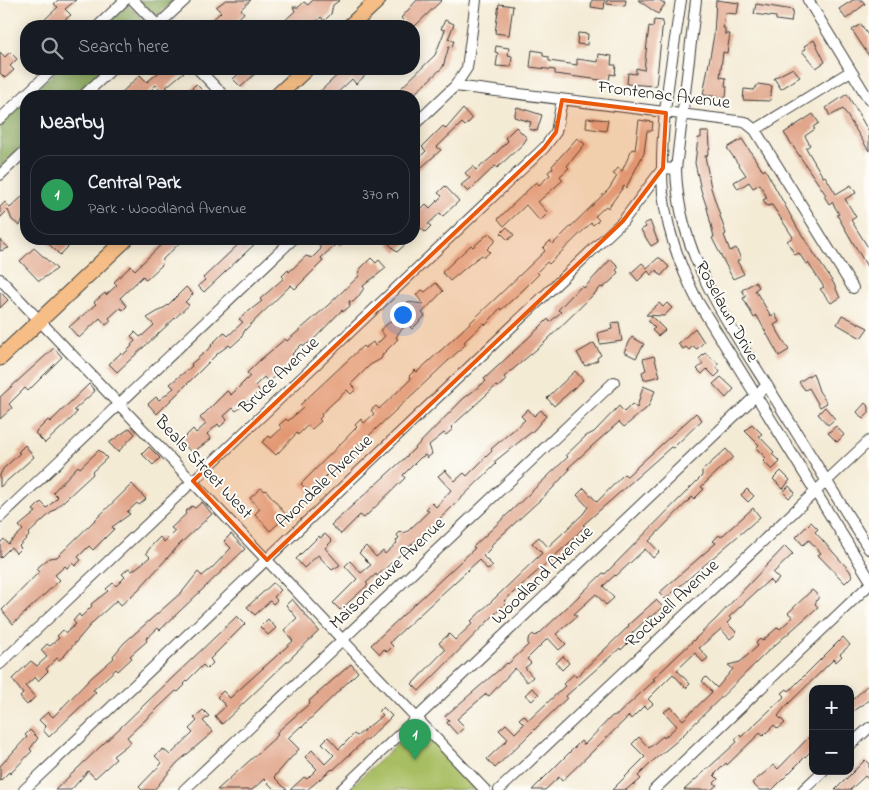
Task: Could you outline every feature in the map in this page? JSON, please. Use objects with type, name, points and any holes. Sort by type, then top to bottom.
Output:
[{"type":"main road","points":[[356,20],[378,0]]},
{"type":"main road","points":[[283,90],[299,75]]},
{"type":"main road","points":[[0,358],[120,245]]},
{"type":"street","points":[[104,20],[126,0]]},
{"type":"street","points":[[133,0],[151,20]]},
{"type":"street","points":[[163,20],[185,0]]},
{"type":"street","points":[[420,119],[455,86],[467,68],[476,0]]},
{"type":"street","name":"Roselawn Drive","points":[[680,0],[666,113],[663,168],[663,194],[675,248],[685,276],[698,302],[869,578]]},
{"type":"street","name":"Roselawn Drive","points":[[696,0],[680,115],[676,169],[676,192],[688,243],[698,269],[711,294],[869,549]]},
{"type":"street","points":[[808,0],[869,100]]},
{"type":"street","points":[[851,71],[755,130],[854,288]]},
{"type":"street","points":[[31,90],[47,75]]},
{"type":"street","points":[[89,90],[106,75]]},
{"type":"street","points":[[204,75],[218,90]]},
{"type":"street","name":"Frontenac Avenue","points":[[455,86],[745,122],[755,130]]},
{"type":"street","points":[[0,119],[20,100]]},
{"type":"street","name":"Bruce Avenue","points":[[0,664],[544,148],[556,132],[562,100]]},
{"type":"street","points":[[0,175],[20,156]]},
{"type":"street","points":[[663,168],[676,169]]},
{"type":"street","name":"Avondale Avenue","points":[[24,790],[623,221],[663,168]]},
{"type":"street","points":[[645,193],[663,194]]},
{"type":"street","points":[[0,517],[287,245]]},
{"type":"street","name":"Beals Street West","points":[[0,279],[485,790]]},
{"type":"street","name":"Maisonneuve Avenue","points":[[184,790],[614,382]]},
{"type":"street","name":"Woodland Avenue","points":[[341,790],[767,385]]},
{"type":"street","name":"Rockwell Avenue","points":[[499,790],[869,441]]},
{"type":"street","points":[[654,790],[869,585]]},
{"type":"street","points":[[854,742],[869,728]]},
{"type":"street","points":[[803,790],[819,775]]},
{"type":"highlighted area","points":[[562,100],[666,113],[663,168],[623,221],[267,560],[193,481],[544,148],[556,132]]},
{"type":"green space","points":[[138,0],[176,0],[157,16]]},
{"type":"green space","points":[[128,5],[145,20],[111,20]]},
{"type":"green space","points":[[52,75],[99,75],[82,90],[35,90]]},
{"type":"green space","points":[[20,105],[20,149],[0,168],[0,124]]},
{"type":"green space","points":[[417,726],[420,726],[478,790],[347,790]]},
{"type":"building","points":[[58,0],[76,0],[65,9],[71,15],[64,20],[44,20],[58,7],[54,4]]},
{"type":"building","points":[[226,0],[251,0],[241,9],[244,13],[236,20],[212,20],[221,12],[216,7]]},
{"type":"building","points":[[313,0],[340,0],[333,5],[331,14],[325,20],[321,17],[318,20],[285,20],[295,11],[293,7],[299,7],[304,2],[308,5]]},
{"type":"building","points":[[417,0],[442,0],[420,21],[403,20],[401,18]]},
{"type":"building","points":[[592,0],[605,0],[604,9],[591,7]]},
{"type":"building","points":[[607,0],[626,0],[625,6],[607,4]]},
{"type":"building","points":[[638,0],[659,0],[665,4],[658,14]]},
{"type":"building","points":[[716,0],[739,3],[737,14],[725,13],[723,28],[725,28],[725,34],[730,34],[727,53],[723,52],[720,77],[726,78],[726,97],[703,95],[714,35]]},
{"type":"building","points":[[853,0],[862,0],[865,4],[846,19],[839,9]]},
{"type":"building","points":[[499,4],[513,6],[509,35],[495,33]]},
{"type":"building","points":[[756,4],[793,10],[791,22],[776,20],[776,17],[754,14]]},
{"type":"building","points":[[445,20],[454,24],[448,39],[454,41],[452,47],[449,46],[443,67],[418,90],[399,90],[415,75],[420,75],[420,70],[435,55],[445,30],[441,29]]},
{"type":"building","points":[[654,20],[663,21],[656,86],[627,84],[628,73],[636,74],[636,68],[644,70],[649,26],[653,27]]},
{"type":"building","points":[[861,24],[869,37],[869,56],[852,30]]},
{"type":"building","points":[[578,33],[588,34],[587,45],[577,44]]},
{"type":"building","points":[[814,40],[825,62],[816,68],[802,51],[806,49],[804,46]]},
{"type":"building","points":[[496,46],[509,48],[508,55],[512,56],[511,67],[496,66],[498,53],[495,52]]},
{"type":"building","points":[[532,50],[543,52],[543,56],[549,57],[549,61],[577,65],[577,59],[598,62],[599,54],[612,56],[611,65],[616,65],[615,75],[610,74],[609,81],[555,74],[555,70],[530,67]]},
{"type":"building","points":[[0,52],[5,57],[10,52],[17,59],[10,66],[14,70],[5,78],[0,73]]},
{"type":"building","points":[[793,68],[800,77],[781,89],[774,78]]},
{"type":"building","points":[[140,75],[147,82],[156,75],[180,75],[166,87],[168,88],[166,90],[160,90],[156,85],[151,90],[124,90]]},
{"type":"building","points":[[237,75],[254,75],[241,87],[233,79]]},
{"type":"building","points":[[338,75],[366,75],[356,84],[352,79],[340,90],[321,90]]},
{"type":"building","points":[[196,84],[202,90],[190,90]]},
{"type":"building","points":[[758,84],[772,86],[770,101],[743,100],[744,89],[754,90]]},
{"type":"building","points":[[847,94],[869,132],[869,151],[843,109],[830,116],[826,108]]},
{"type":"building","points":[[517,107],[542,115],[537,131],[529,129],[531,122],[514,117]]},
{"type":"building","points":[[463,109],[472,119],[465,126],[462,123],[437,147],[441,150],[420,169],[420,157],[426,151],[422,147],[443,126],[446,129]]},
{"type":"building","points":[[813,114],[819,123],[813,127],[815,129],[805,136],[810,145],[806,148],[823,177],[825,176],[836,194],[851,185],[856,193],[845,199],[856,217],[851,220],[869,249],[869,270],[837,215],[839,214],[832,202],[829,204],[824,196],[826,195],[784,133]]},
{"type":"building","points":[[587,118],[608,120],[606,131],[586,128]]},
{"type":"building","points":[[639,120],[653,122],[652,131],[647,131],[644,153],[626,188],[624,186],[608,208],[606,206],[595,216],[599,220],[593,225],[591,223],[549,264],[547,262],[537,272],[539,274],[522,291],[501,310],[500,308],[486,325],[484,323],[464,342],[466,344],[309,492],[301,484],[357,427],[355,425],[361,419],[364,423],[374,414],[371,410],[376,406],[379,409],[411,379],[409,376],[415,370],[417,372],[450,342],[545,251],[543,248],[550,241],[553,244],[609,189],[617,176],[613,174],[618,168],[622,171],[632,149],[635,150]]},
{"type":"building","points":[[516,127],[527,138],[523,144],[497,168],[495,166],[468,192],[461,185],[470,178],[465,173],[473,166],[476,170],[492,157],[508,141],[505,138]]},
{"type":"building","points":[[701,132],[709,132],[710,147],[707,156],[705,156],[711,188],[726,234],[724,235],[730,251],[736,248],[741,259],[737,261],[744,274],[733,279],[712,238],[714,237],[695,163],[698,138],[701,138]]},
{"type":"building","points":[[577,138],[585,144],[567,166],[569,168],[560,176],[563,180],[538,202],[548,213],[540,221],[526,205],[504,226],[498,219],[536,182],[539,185],[550,175],[548,172],[553,168],[552,166]]},
{"type":"building","points":[[742,139],[763,171],[765,169],[798,229],[834,284],[840,298],[831,303],[820,289],[824,287],[808,263],[806,264],[799,253],[795,255],[787,241],[793,237],[772,205],[767,206],[763,200],[767,198],[760,184],[753,188],[749,182],[738,189],[734,182],[746,175],[727,148]]},
{"type":"building","points":[[445,186],[459,201],[443,216],[440,213],[428,224],[431,226],[425,232],[420,229],[420,210],[426,204],[430,208],[442,196],[438,193]]},
{"type":"building","points":[[20,199],[20,226],[12,220],[8,210],[0,218],[0,207],[5,202],[10,208]]},
{"type":"building","points":[[650,221],[658,242],[651,246],[641,230],[646,227],[644,224]]},
{"type":"building","points":[[507,227],[514,235],[508,240],[501,233]]},
{"type":"building","points":[[489,233],[496,240],[487,249],[490,252],[484,257],[482,255],[476,259],[450,281],[442,272],[471,245],[473,247]]},
{"type":"building","points":[[0,240],[9,248],[0,251]]},
{"type":"building","points":[[50,245],[70,245],[60,255]]},
{"type":"building","points":[[161,245],[178,245],[163,259],[162,265],[146,280],[143,276],[120,298],[127,306],[123,310],[120,308],[109,318],[111,321],[106,325],[100,318],[79,338],[69,327],[96,304],[94,302],[105,293],[106,295],[117,285],[114,282],[131,266],[135,270]]},
{"type":"building","points":[[238,245],[254,245],[204,292],[198,286],[205,280],[203,278]]},
{"type":"building","points":[[319,245],[335,245],[321,258],[323,261],[295,289],[291,285],[245,330],[241,338],[231,347],[229,345],[218,353],[157,414],[148,404],[156,397],[159,400],[174,388],[170,384],[192,366],[191,364],[212,346],[224,332],[228,336],[243,322],[239,319],[262,301],[260,299],[284,278],[282,276],[288,270],[289,272],[306,256],[312,258],[321,249]]},
{"type":"building","points":[[390,245],[405,245],[397,252]]},
{"type":"building","points":[[34,248],[57,269],[39,281],[20,261]]},
{"type":"building","points":[[371,258],[376,263],[379,260],[386,268],[363,286],[364,288],[358,297],[353,302],[349,301],[350,306],[343,312],[342,310],[314,339],[304,346],[302,344],[292,354],[294,356],[286,366],[268,382],[264,377],[255,386],[260,391],[236,411],[233,408],[224,416],[227,420],[220,427],[218,424],[207,434],[211,439],[192,453],[181,441],[193,429],[196,433],[206,424],[200,418],[227,391],[231,395],[250,376],[247,373],[260,360],[285,339],[287,341],[326,307],[359,276],[360,269]]},
{"type":"building","points":[[658,258],[669,267],[661,276],[656,270],[651,275],[648,271],[638,281],[631,273],[642,263],[647,268]]},
{"type":"building","points":[[611,259],[619,267],[613,279],[603,288],[601,287],[544,343],[504,377],[506,380],[498,387],[496,386],[451,427],[453,429],[446,435],[444,433],[429,445],[432,454],[427,458],[425,455],[420,458],[403,475],[405,478],[364,518],[360,515],[341,534],[331,525],[406,457],[463,399],[486,381],[484,379],[548,319],[550,322],[561,312],[558,310],[573,294],[582,286],[584,288]]},
{"type":"building","points":[[755,282],[759,287],[755,290],[771,316],[775,314],[779,322],[774,325],[789,350],[779,356],[757,316],[754,318],[743,298],[746,297],[742,290]]},
{"type":"building","points":[[436,283],[443,291],[422,313],[425,316],[412,329],[408,324],[399,332],[396,338],[398,339],[383,354],[381,359],[370,365],[351,384],[356,389],[351,394],[347,390],[321,414],[322,416],[319,419],[321,421],[312,429],[308,425],[298,435],[297,433],[276,455],[262,442],[269,436],[271,438],[282,428],[279,425],[286,419],[288,421],[303,408],[300,405],[363,346],[365,348],[373,342],[375,346],[385,336],[380,330],[408,307],[407,302],[424,304],[416,295],[422,290],[425,292]]},
{"type":"building","points":[[186,287],[193,294],[185,302],[189,305],[117,372],[109,364],[121,353],[123,355],[132,346],[135,341],[131,336],[135,332],[140,337],[143,335],[154,325],[147,318],[167,306]]},
{"type":"building","points":[[0,292],[8,300],[0,308]]},
{"type":"building","points":[[659,303],[663,307],[667,303],[672,308],[664,316],[646,315]]},
{"type":"building","points":[[842,315],[868,328],[861,338],[837,324]]},
{"type":"building","points":[[652,317],[665,330],[658,336],[652,330],[655,328],[648,321]]},
{"type":"building","points":[[619,322],[622,341],[600,344],[598,333],[612,329],[611,323]]},
{"type":"building","points":[[695,328],[704,342],[697,349],[693,346],[689,350],[686,347],[683,349],[678,344]]},
{"type":"building","points":[[632,337],[644,344],[636,358],[624,352]]},
{"type":"building","points":[[594,343],[601,355],[597,358],[598,360],[585,366],[577,353]]},
{"type":"building","points":[[54,348],[62,357],[28,391],[25,388],[9,404],[12,408],[0,419],[0,397]]},
{"type":"building","points":[[705,353],[718,363],[717,368],[720,372],[715,377],[707,369],[702,374],[697,369],[703,364],[699,359]]},
{"type":"building","points":[[654,356],[660,376],[644,380],[642,372],[646,370],[643,359]]},
{"type":"building","points":[[575,371],[583,380],[554,406],[547,398]]},
{"type":"building","points":[[813,373],[819,391],[827,403],[820,407],[809,388],[805,390],[799,382]]},
{"type":"building","points":[[721,377],[734,389],[726,398],[713,384]]},
{"type":"building","points":[[89,384],[95,391],[74,410],[77,412],[72,418],[45,443],[35,433],[48,420],[50,422]]},
{"type":"building","points":[[643,386],[655,391],[648,407],[624,427],[619,422],[568,468],[570,469],[552,489],[491,545],[492,547],[483,556],[493,566],[488,570],[479,560],[393,639],[390,643],[393,646],[387,652],[384,649],[380,654],[371,645],[475,548],[473,547],[568,457],[566,455],[586,436],[594,432],[619,406],[624,412],[632,404],[637,408]]},
{"type":"building","points":[[865,403],[869,407],[869,413],[863,419],[857,412]]},
{"type":"building","points":[[825,407],[835,419],[828,425],[818,414]]},
{"type":"building","points":[[528,409],[534,416],[541,410],[546,416],[534,430],[494,462],[496,464],[448,511],[377,576],[376,574],[366,583],[368,585],[340,610],[333,603],[357,579],[345,566],[350,561],[361,573],[371,565],[359,553],[366,546],[376,557],[383,551],[385,554],[397,543],[396,541],[399,538],[397,535],[401,531],[404,533],[408,531],[429,511],[426,509],[432,503],[436,507],[451,490],[438,476],[445,470],[455,481],[464,473],[467,476],[492,451],[491,449],[525,420],[521,416]]},
{"type":"building","points":[[696,413],[702,420],[673,448],[671,447],[583,525],[585,526],[568,544],[504,601],[506,603],[419,691],[412,684],[445,650],[439,643],[449,634],[455,640],[473,623],[471,621],[542,553],[532,543],[539,537],[548,547],[583,514],[588,507],[577,495],[584,488],[597,502],[624,474],[627,476]]},
{"type":"building","points":[[752,424],[762,434],[759,436],[774,452],[772,454],[780,462],[772,470],[763,461],[766,458],[756,448],[759,445],[745,431]]},
{"type":"building","points":[[836,426],[844,435],[837,442],[828,433]]},
{"type":"building","points":[[130,428],[135,434],[118,452],[109,443]]},
{"type":"building","points":[[25,445],[34,457],[0,487],[0,475],[3,469],[20,453],[18,452]]},
{"type":"building","points":[[149,447],[160,458],[153,465],[142,454]]},
{"type":"building","points":[[726,449],[733,457],[701,487],[704,489],[694,499],[692,497],[649,541],[659,552],[653,558],[645,549],[615,575],[603,586],[614,598],[606,605],[596,594],[574,614],[577,616],[556,634],[566,644],[559,650],[548,638],[527,659],[531,663],[525,668],[533,677],[527,682],[515,668],[489,696],[486,694],[457,719],[465,727],[457,734],[447,723],[449,720],[445,716],[508,664],[528,645],[528,639],[533,634],[535,636],[539,634],[603,573],[605,574],[702,476],[702,471]]},
{"type":"building","points":[[99,450],[107,458],[92,472],[93,474],[28,534],[29,536],[19,546],[21,548],[16,553],[11,547],[0,558],[0,543],[4,539],[8,544],[23,530],[19,526],[36,512],[33,510],[41,502],[47,508],[58,497],[53,492],[78,466],[80,468]]},
{"type":"building","points":[[781,471],[790,480],[783,489],[773,479]]},
{"type":"building","points":[[132,484],[146,499],[139,505],[137,503],[127,512],[130,514],[112,527],[114,529],[93,550],[89,546],[78,557],[81,560],[75,566],[72,563],[67,568],[65,566],[55,575],[60,580],[13,624],[2,610],[39,572],[36,569],[49,558],[57,557]]},
{"type":"building","points":[[789,486],[795,493],[789,498],[783,492]]},
{"type":"building","points":[[261,488],[266,490],[287,516],[270,531],[255,514],[260,509],[250,498]]},
{"type":"building","points":[[747,489],[754,496],[748,502],[741,495]]},
{"type":"building","points":[[202,502],[212,514],[180,544],[138,590],[121,605],[117,600],[93,622],[64,656],[59,660],[57,658],[46,669],[48,671],[38,681],[35,677],[25,686],[35,697],[27,705],[20,697],[23,694],[12,679],[31,661],[37,666],[47,657],[41,650],[47,644],[50,646],[59,638],[57,636],[63,630],[66,633],[76,624],[73,621],[79,614],[81,617],[92,606],[91,604],[108,591],[106,589],[113,583],[116,586],[125,577],[122,574],[129,568],[132,571],[150,557],[146,553],[154,543],[160,537],[164,542],[175,531],[171,528],[186,514],[185,512],[192,506],[195,508]]},
{"type":"building","points":[[753,508],[760,517],[665,599],[659,593],[716,543],[713,541],[719,535],[721,537]]},
{"type":"building","points":[[811,522],[818,529],[815,532],[850,571],[852,576],[845,583],[818,555],[821,553],[809,540],[803,545],[796,537]]},
{"type":"building","points":[[231,534],[245,549],[160,630],[158,628],[146,639],[147,641],[130,656],[132,658],[118,671],[116,669],[93,690],[96,692],[49,737],[43,730],[46,727],[39,720],[48,712],[53,717],[91,678],[114,658],[113,656],[124,643],[183,591],[198,572],[202,576],[212,568],[231,548],[224,541]]},
{"type":"building","points":[[325,534],[332,541],[325,548],[340,565],[332,570],[318,555],[304,568],[296,559],[319,536],[320,538]]},
{"type":"building","points":[[785,546],[793,554],[773,573],[779,579],[773,584],[769,580],[729,617],[731,619],[727,623],[737,633],[730,639],[721,629],[699,648],[708,658],[703,662],[695,653],[677,670],[690,684],[686,688],[673,674],[648,699],[653,704],[647,709],[644,706],[631,719],[629,716],[562,781],[559,777],[545,790],[532,790],[581,741],[584,745],[612,716],[617,715],[655,680],[653,679],[716,619]]},
{"type":"building","points":[[273,583],[281,590],[274,597],[277,600],[273,604],[270,601],[255,615],[247,607]]},
{"type":"building","points":[[812,590],[819,596],[815,604],[818,607],[766,653],[677,741],[654,760],[638,776],[641,779],[626,790],[612,790],[645,757],[632,744],[639,737],[649,748],[677,726],[664,712],[671,707],[683,720],[712,692],[702,681],[706,677],[717,688],[733,669],[728,665],[740,662],[758,646],[756,643],[760,639],[762,641],[778,627],[780,629],[793,617],[788,613]]},
{"type":"building","points":[[292,599],[319,631],[222,724],[215,716],[226,706],[217,697],[223,691],[230,698],[293,641],[284,630],[297,618],[286,605]]},
{"type":"building","points":[[656,600],[663,607],[652,617],[650,616],[629,636],[632,639],[621,650],[620,648],[566,696],[567,698],[495,768],[487,759],[508,739],[499,730],[506,724],[515,733],[524,724],[519,719],[524,715],[528,720],[531,718],[565,686],[563,684],[574,674],[576,677]]},
{"type":"building","points":[[237,616],[245,624],[210,659],[213,663],[207,669],[203,665],[178,692],[176,691],[127,737],[131,742],[113,756],[116,759],[95,778],[88,771],[71,790],[55,790]]},
{"type":"building","points":[[268,619],[276,628],[268,635],[260,627]]},
{"type":"building","points":[[843,637],[850,645],[840,654],[842,656],[836,662],[834,659],[785,707],[778,716],[785,723],[778,729],[774,725],[763,736],[760,733],[727,765],[726,763],[714,775],[718,779],[714,783],[717,785],[711,790],[684,790],[737,742],[735,739],[740,735],[741,737],[785,696],[782,693],[787,689],[789,691]]},
{"type":"building","points":[[563,656],[569,663],[562,670],[556,663]]},
{"type":"building","points":[[351,664],[358,672],[302,727],[288,738],[299,749],[274,777],[287,790],[275,790],[264,779],[252,790],[217,790],[278,735],[276,733],[310,703],[309,701]]},
{"type":"building","points":[[869,684],[869,700],[854,710],[854,698]]},
{"type":"building","points":[[532,688],[539,694],[532,701],[525,695]]},
{"type":"building","points":[[383,707],[392,716],[367,740],[307,790],[290,790],[304,777],[307,779],[317,769],[305,757],[312,750],[325,764],[334,755],[322,743],[328,737],[339,749],[354,734],[357,736],[383,715],[379,711]]},
{"type":"building","points":[[203,710],[209,716],[203,721],[213,732],[177,763],[154,790],[142,790],[139,787],[162,763],[155,756],[163,749],[170,755],[193,733],[189,729],[197,721],[194,718]]},
{"type":"building","points":[[30,730],[38,738],[30,749],[32,751],[10,774],[9,772],[0,781],[0,766],[27,737],[25,735]]},
{"type":"building","points":[[809,737],[809,753],[772,790],[759,790],[752,783],[774,765],[778,769]]},
{"type":"building","points":[[865,760],[869,764],[869,780],[865,776],[850,790],[835,790],[850,775],[854,775],[854,771]]},
{"type":"place","name":"Central Park","points":[[415,760]]}]
